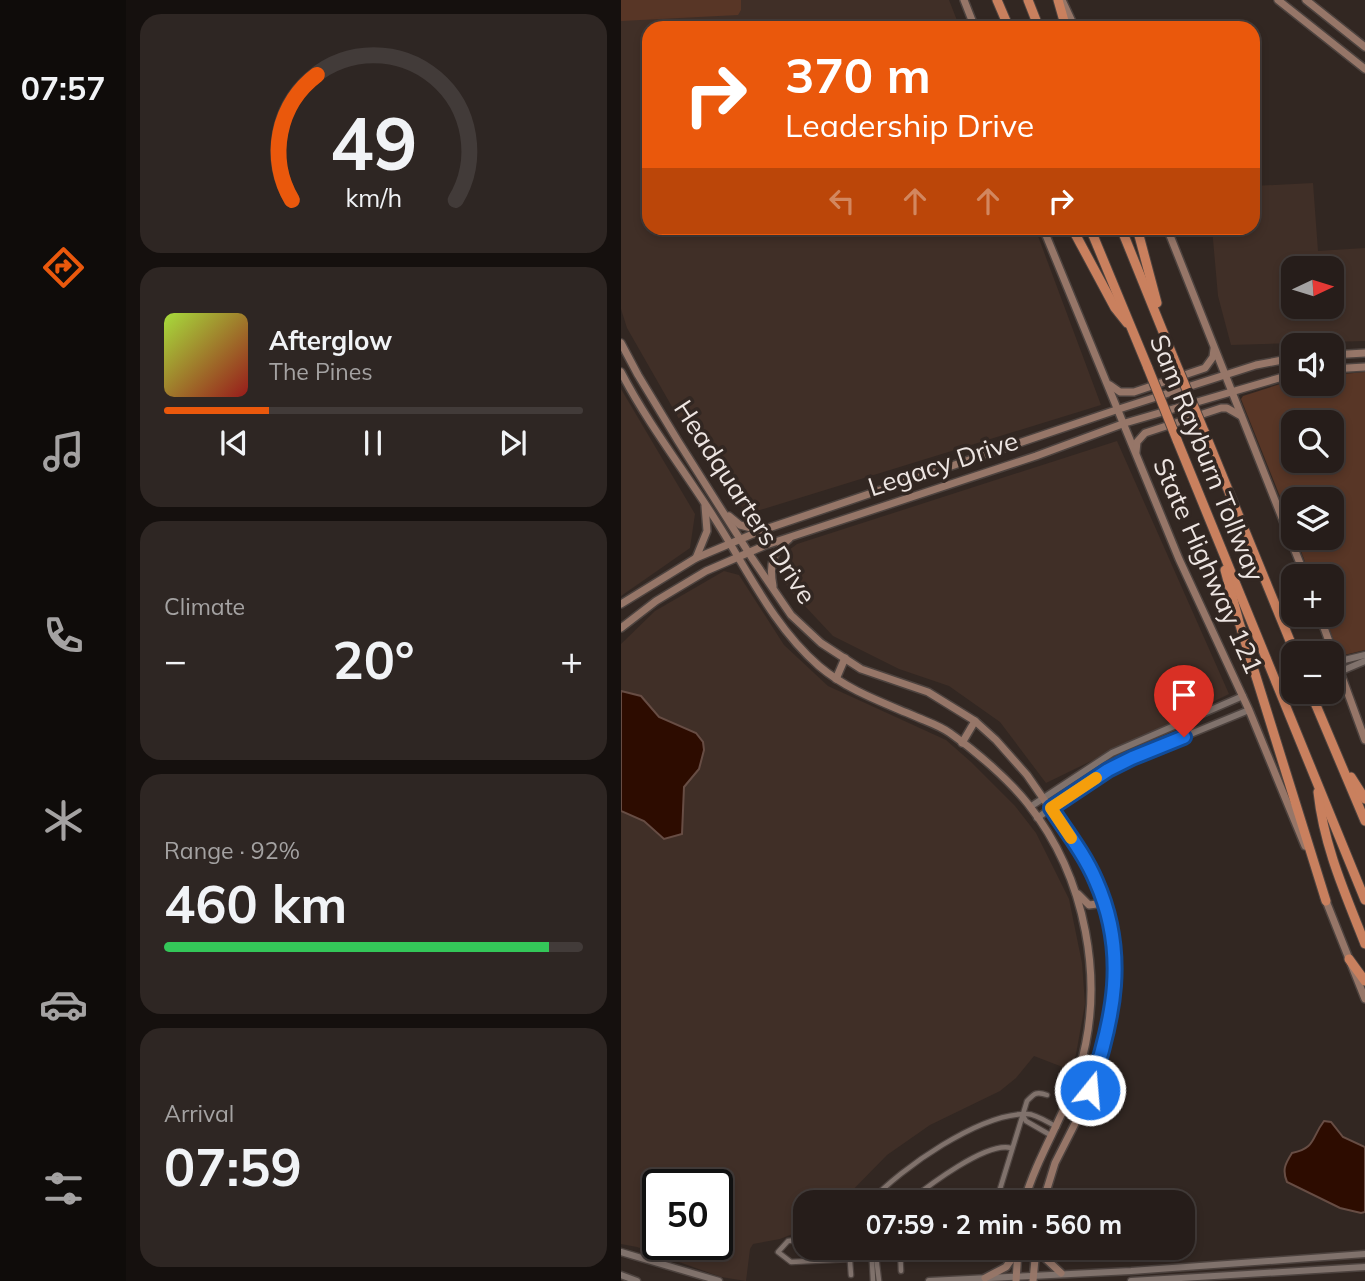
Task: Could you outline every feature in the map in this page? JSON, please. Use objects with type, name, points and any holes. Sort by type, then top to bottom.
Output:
[{"type":"highway","points":[[997,0],[1006,21]]},
{"type":"highway","points":[[1028,0],[1036,21]]},
{"type":"highway","points":[[1060,0],[1064,21]]},
{"type":"highway","points":[[1076,235],[1115,309],[1132,330]]},
{"type":"highway","name":"Sam Rayburn Tollway","points":[[1093,235],[1365,900]]},
{"type":"highway","name":"Sam Rayburn Tollway","points":[[1124,235],[1290,641]]},
{"type":"highway","points":[[1139,235],[1164,332]]},
{"type":"highway","points":[[1215,535],[1239,622],[1326,901]]},
{"type":"highway","points":[[1315,704],[1365,821]]},
{"type":"highway","points":[[1337,755],[1365,799]]},
{"type":"highway","points":[[1316,780],[1322,826],[1329,852],[1365,944]]},
{"type":"highway","points":[[1349,959],[1365,981]]},
{"type":"main road","points":[[964,0],[972,21]]},
{"type":"main road","points":[[1060,0],[1071,21]]},
{"type":"main road","points":[[1278,0],[1365,69]]},
{"type":"main road","points":[[1306,0],[1365,47]]},
{"type":"main road","name":"State Highway 121","points":[[1046,235],[1179,559],[1249,710],[1365,999]]},
{"type":"main road","points":[[1169,235],[1300,564]]},
{"type":"main road","name":"Headquarters Drive","points":[[621,343],[653,401],[749,553],[801,626],[821,643],[861,669],[928,692],[975,721],[1016,761],[1051,808],[1089,867],[1105,903],[1115,951],[1116,975],[1110,1019],[1098,1067],[1085,1106],[1055,1163],[1047,1190]]},
{"type":"main road","points":[[1109,384],[1120,392],[1134,392],[1205,369],[1214,357],[1214,348]]},
{"type":"main road","points":[[1344,354],[1365,353]]},
{"type":"main road","name":"Legacy Drive","points":[[622,602],[696,558],[740,538],[1225,374],[1281,361]]},
{"type":"main road","points":[[1344,369],[1365,368]]},
{"type":"main road","name":"Headquarters Drive","points":[[621,372],[787,633],[818,665],[836,679],[860,693],[941,727],[962,743],[1031,807],[1065,868],[1078,902],[1090,960],[1089,1029],[1068,1104],[1035,1170],[1028,1190]]},
{"type":"main road","name":"Legacy Drive","points":[[621,628],[676,589],[713,568],[794,535],[1036,456],[1125,423],[1281,377]]},
{"type":"main road","points":[[1135,452],[1137,442],[1145,433],[1192,417],[1221,408],[1235,411],[1242,417]]},
{"type":"main road","points":[[696,558],[707,531],[704,502]]},
{"type":"main road","points":[[721,507],[741,525],[760,531]]},
{"type":"main road","points":[[773,590],[771,560],[779,546],[794,535]]},
{"type":"main road","points":[[836,679],[845,658]]},
{"type":"main road","points":[[1344,685],[1365,740]]},
{"type":"main road","points":[[962,743],[975,721]]},
{"type":"main road","points":[[1065,868],[1082,900],[1089,905],[1105,903]]},
{"type":"main road","points":[[1082,1058],[1098,1067]]},
{"type":"main road","points":[[1080,1068],[1098,1067]]},
{"type":"main road","points":[[1057,1127],[1067,1140]]},
{"type":"main road","points":[[1052,1136],[1067,1140]]},
{"type":"main road","points":[[985,1278],[1005,1267],[1010,1260]]},
{"type":"main road","points":[[1016,1279],[1017,1260]]},
{"type":"main road","points":[[1033,1278],[1036,1260]]},
{"type":"main road","points":[[1047,1260],[1061,1273]]},
{"type":"street","points":[[1344,660],[1365,655]]},
{"type":"street","points":[[1344,670],[1365,661]]},
{"type":"street","points":[[1031,807],[1112,752],[1243,696]]},
{"type":"street","points":[[1037,818],[1094,779],[1132,758],[1249,710]]},
{"type":"street","points":[[999,1190],[1027,1101],[1034,1093],[1047,1095]]},
{"type":"street","points":[[883,1190],[944,1144],[997,1120],[1029,1114],[1057,1127]]},
{"type":"street","points":[[1022,1115],[1026,1121],[1052,1136]]},
{"type":"street","points":[[924,1190],[961,1163],[1004,1146],[1011,1148]]},
{"type":"street","points":[[793,1240],[788,1241],[778,1252],[791,1262],[830,1260]]},
{"type":"street","points":[[621,1251],[719,1281]]},
{"type":"street","points":[[929,1281],[1033,1278],[1061,1273],[1144,1270],[1365,1254]]},
{"type":"street","points":[[1351,1255],[1352,1267]]},
{"type":"street","points":[[850,1260],[851,1275]]},
{"type":"street","points":[[872,1260],[872,1281]]},
{"type":"street","points":[[876,1260],[879,1281]]},
{"type":"street","points":[[900,1260],[901,1270]]},
{"type":"street","points":[[1131,1281],[1205,1279],[1365,1266]]},
{"type":"street","points":[[621,1275],[637,1281]]},
{"type":"shaded area","points":[[621,0],[949,0],[957,21],[642,21],[642,235],[1038,235],[1101,405],[747,514],[683,426],[627,328],[621,309]]},
{"type":"shaded area","points":[[621,0],[741,0],[741,10],[738,15],[621,21]]},
{"type":"shaded area","points":[[1313,183],[1318,251],[1365,248],[1365,341],[1344,342],[1344,333],[1281,333],[1281,344],[1231,345],[1218,296],[1213,235],[1260,235],[1260,186]]},
{"type":"shaded area","points":[[1365,372],[1365,650],[1344,655],[1344,641],[1334,641],[1329,627],[1344,627],[1344,564],[1306,564],[1301,550],[1344,550],[1344,487],[1281,487],[1281,499],[1241,399],[1281,384],[1281,396],[1344,396],[1344,374]]},
{"type":"shaded area","points":[[621,389],[695,514],[690,548],[621,596]]},
{"type":"shaded area","points":[[1117,441],[1229,694],[1046,783],[1000,722],[949,686],[899,669],[833,636],[788,588],[783,578],[783,562],[789,550],[797,544]]},
{"type":"shaded area","points":[[724,571],[739,575],[784,645],[828,686],[946,740],[1015,806],[1036,833],[1069,899],[1082,963],[1085,1004],[1073,1071],[1034,1056],[1016,1078],[1000,1091],[930,1125],[887,1155],[853,1190],[793,1190],[793,1234],[753,1244],[746,1281],[721,1277],[673,1260],[733,1260],[733,1169],[642,1169],[642,1249],[621,1244],[621,644],[655,611]]},
{"type":"shaded area","points":[[621,691],[641,696],[659,717],[696,733],[703,742],[704,750],[699,769],[684,787],[682,834],[664,839],[644,821],[621,811]]},
{"type":"shaded area","points":[[1324,1121],[1331,1122],[1343,1137],[1365,1147],[1365,1212],[1340,1208],[1287,1182],[1285,1178],[1286,1164],[1292,1153],[1300,1151],[1312,1142]]},
{"type":"slow traffic","points":[[1071,838],[1051,808],[1096,778]]},
{"type":"route","points":[[1090,1090],[1110,1019],[1116,975],[1115,951],[1105,903],[1096,880],[1051,808],[1108,770],[1184,737]]}]
